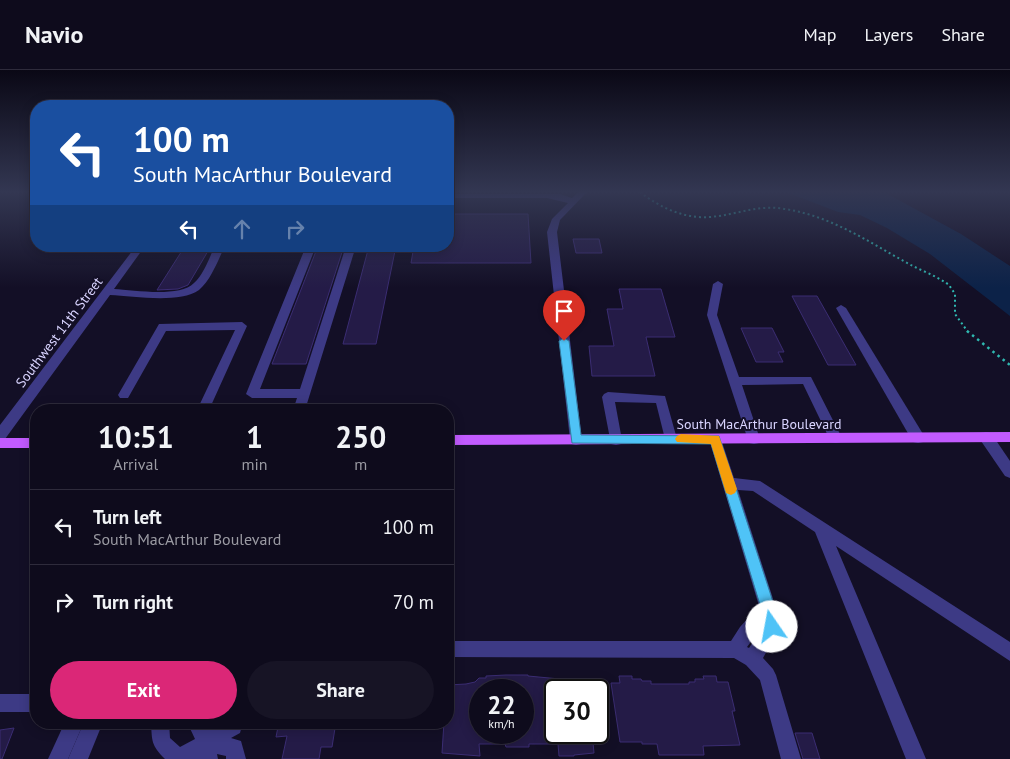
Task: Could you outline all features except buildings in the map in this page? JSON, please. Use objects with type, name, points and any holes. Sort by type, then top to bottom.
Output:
[{"type":"main road","name":"South MacArthur Boulevard","points":[[454,440],[1010,437]]},
{"type":"main road","points":[[0,443],[30,443]]},
{"type":"street","points":[[554,224],[552,232],[576,440]]},
{"type":"street","name":"Southwest 11th Street","points":[[0,435],[137,252]]},
{"type":"street","points":[[107,292],[176,294],[190,292],[196,287],[216,252]]},
{"type":"street","points":[[304,393],[252,394],[309,252]]},
{"type":"street","points":[[301,404],[349,252]]},
{"type":"street","points":[[718,284],[712,315],[754,439]]},
{"type":"street","points":[[841,308],[918,438]]},
{"type":"street","points":[[124,396],[163,327],[242,326],[206,404]]},
{"type":"street","points":[[734,381],[807,380],[836,438]]},
{"type":"street","points":[[616,440],[608,397],[661,399],[671,439]]},
{"type":"street","points":[[986,437],[1010,472]]},
{"type":"street","points":[[715,439],[768,608],[772,627],[752,659]]},
{"type":"street","points":[[729,484],[754,485],[1010,652]]},
{"type":"street","points":[[821,528],[916,759]]},
{"type":"street","points":[[735,650],[746,633],[768,608]]},
{"type":"street","points":[[454,649],[735,650],[752,659],[767,675],[790,759]]},
{"type":"street","points":[[0,703],[30,703]]},
{"type":"street","points":[[58,759],[71,729]]},
{"type":"street","points":[[78,759],[91,729]]},
{"type":"street","points":[[160,729],[161,742],[172,753],[181,757],[234,748],[236,759]]},
{"type":"street","points":[[199,729],[208,751]]},
{"type":"street","points":[[208,751],[230,729]]},
{"type":"path","points":[[836,224],[853,231],[899,260],[945,282],[954,289],[956,296],[955,313],[960,321],[978,340],[1010,365]]},
{"type":"water","points":[[879,224],[943,224],[1010,266],[1010,316],[930,254]]},
{"type":"slow traffic","points":[[681,439],[715,439],[731,489]]},
{"type":"route","points":[[564,341],[576,440],[715,439],[768,608],[772,627]]}]
